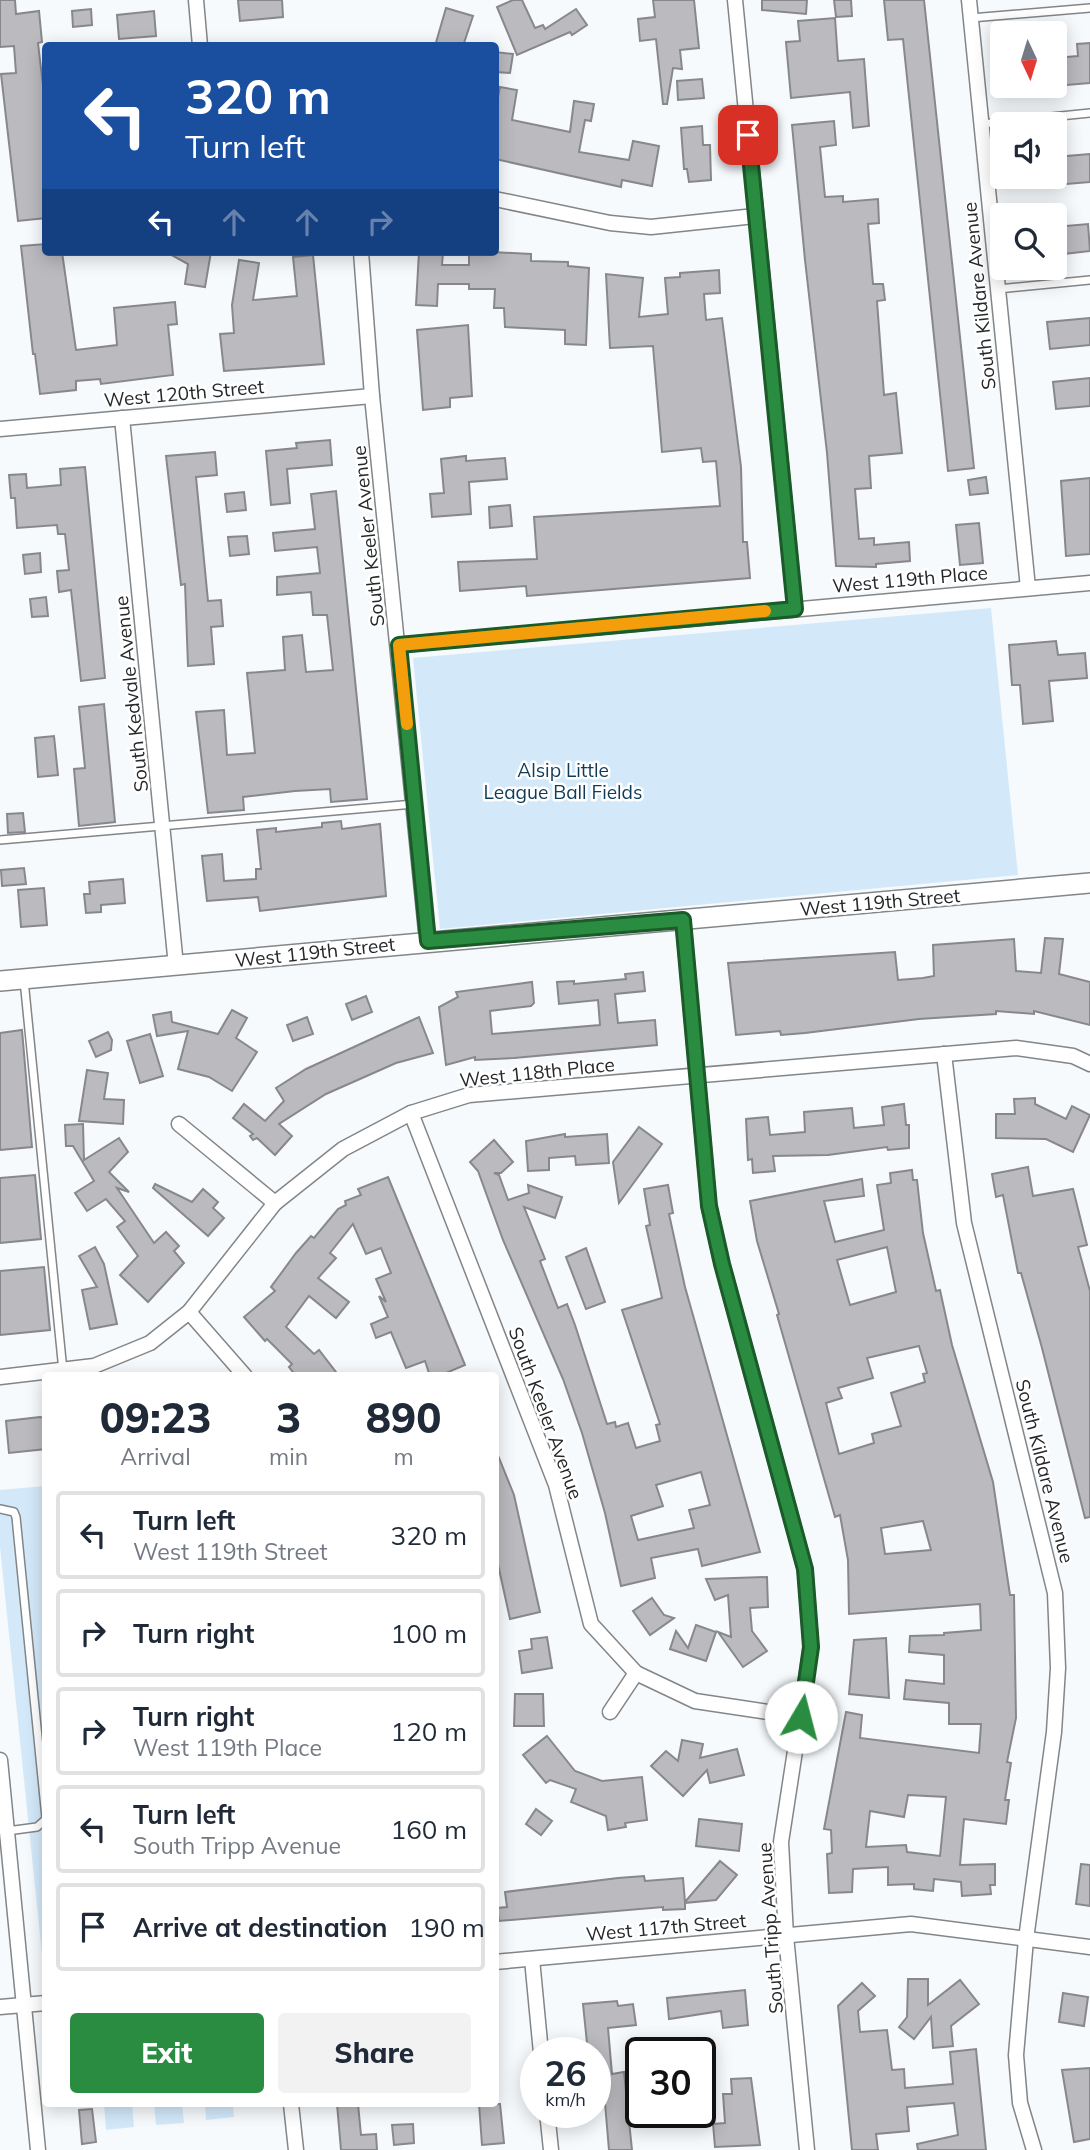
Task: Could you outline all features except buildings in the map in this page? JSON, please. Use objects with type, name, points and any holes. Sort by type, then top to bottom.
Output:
[{"type":"street","points":[[196,0],[200,42]]},
{"type":"street","points":[[735,0],[795,609]]},
{"type":"street","name":"South Kildare Avenue","points":[[969,0],[1028,588]]},
{"type":"street","points":[[499,200],[610,223],[651,227],[755,216]]},
{"type":"street","name":"South Keeler Avenue","points":[[361,256],[372,396],[428,941]]},
{"type":"street","name":"West 120th Street","points":[[0,429],[372,396]]},
{"type":"street","name":"South Kedvale Avenue","points":[[122,418],[176,966]]},
{"type":"street","name":"West 119th Place","points":[[399,645],[1090,583]]},
{"type":"street","name":"West 119th Street","points":[[0,981],[1090,883]]},
{"type":"street","name":"South Tripp Avenue","points":[[683,920],[709,1206],[722,1264],[805,1569],[811,1647],[781,1842],[786,1936],[807,2150]]},
{"type":"street","name":"West 118th Place","points":[[53,1372],[94,1366],[150,1343],[189,1312],[275,1203],[342,1149],[411,1114],[469,1095],[1016,1048],[1073,1056],[1090,1064]]},
{"type":"street","name":"South Kildare Avenue","points":[[944,1054],[964,1223],[1055,1593],[1058,1668],[1054,1732],[1026,1939],[1016,2055],[1020,2102],[1034,2150]]},
{"type":"street","name":"South Keeler Avenue","points":[[411,1114],[556,1485],[591,1624],[636,1673],[695,1701],[801,1717]]},
{"type":"street","points":[[179,1124],[275,1203]]},
{"type":"street","points":[[189,1312],[242,1372]]},
{"type":"street","name":"West 118th Place","points":[[0,1377],[42,1373]]},
{"type":"street","points":[[610,1712],[636,1673]]},
{"type":"street","points":[[0,1760],[38,2150]]},
{"type":"street","name":"West 117th Street","points":[[499,1962],[911,1924],[1090,1947]]},
{"type":"street","points":[[532,1959],[539,2037]]},
{"type":"street","points":[[0,2007],[42,2003]]},
{"type":"street","points":[[291,2107],[296,2150]]},
{"type":"street","points":[[549,2128],[551,2150]]},
{"type":"lane","points":[[971,18],[1090,8]]},
{"type":"lane","points":[[981,124],[1090,113]]},
{"type":"lane","points":[[998,289],[1090,280]]},
{"type":"lane","points":[[0,840],[414,804]]},
{"type":"lane","points":[[24,979],[64,1371]]},
{"type":"lane","points":[[0,1509],[14,1512],[16,1517],[42,1779]]},
{"type":"lane","points":[[7,1831],[37,1827],[42,1823]]},
{"type":"green space","name":"Alsip Little League Ball Fields","points":[[991,608],[1018,875],[440,929],[413,658]]},
{"type":"green space","points":[[42,1486],[42,1955],[0,1547],[0,1490]]},
{"type":"green space","points":[[104,2107],[132,2107],[134,2127],[106,2130]]},
{"type":"green space","points":[[154,2107],[182,2107],[184,2123],[156,2125]]},
{"type":"green space","points":[[205,2107],[233,2107],[234,2117],[206,2120]]},
{"type":"slow traffic","points":[[407,724],[399,645],[765,611]]},
{"type":"route","points":[[748,135],[795,609],[399,645],[428,941],[683,920],[709,1206],[722,1264],[805,1569],[811,1647],[801,1717]]}]
